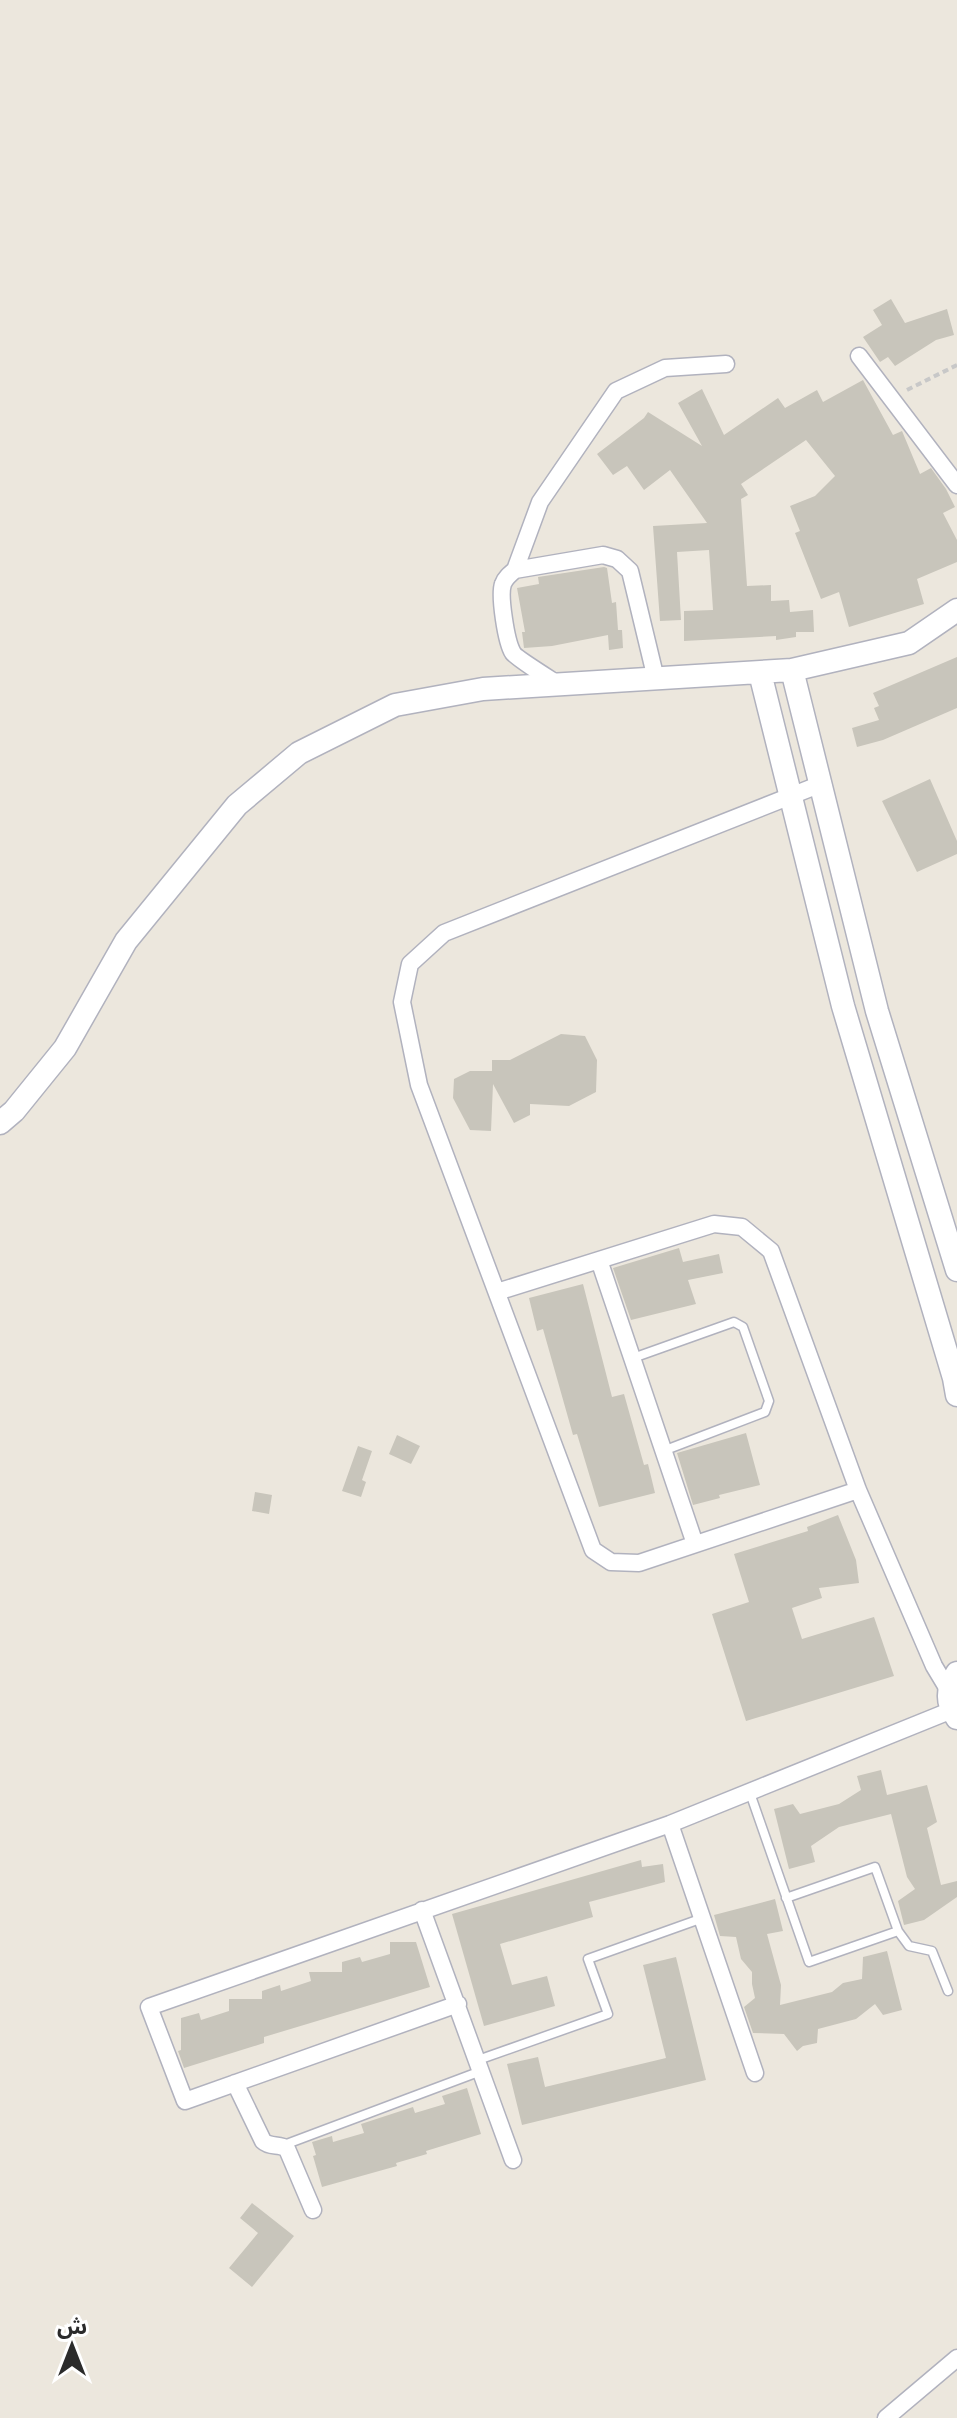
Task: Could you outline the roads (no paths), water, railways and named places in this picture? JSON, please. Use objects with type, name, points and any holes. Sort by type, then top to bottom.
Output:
[{"type":"street","points":[[859,356],[957,485]]},
{"type":"street","points":[[515,570],[540,502],[616,391],[665,368],[726,364]]},
{"type":"street","points":[[559,685],[514,656],[508,641],[501,587],[506,577],[515,570],[603,555],[617,559],[630,571],[656,679]]},
{"type":"street","points":[[0,1123],[14,1111],[65,1048],[126,941],[237,805],[299,753],[395,705],[483,689],[792,670],[909,643],[957,610]]},
{"type":"street","points":[[792,670],[877,1011],[957,1270]]},
{"type":"street","points":[[760,673],[843,1006],[957,1395]]},
{"type":"street","points":[[821,784],[444,933],[410,964],[402,1002],[419,1085],[593,1550],[611,1562],[639,1563],[858,1490]]},
{"type":"street","points":[[458,2004],[185,2101],[149,2007],[670,1824],[750,1793],[954,1698],[934,1666],[858,1490],[771,1251],[742,1227],[714,1224],[497,1292]]},
{"type":"street","points":[[599,1260],[695,1544]]},
{"type":"street","points":[[670,1824],[755,2073]]},
{"type":"street","points":[[422,1910],[513,2160]]},
{"type":"street","points":[[235,2083],[263,2141],[287,2149],[313,2210]]},
{"type":"street","points":[[886,2418],[957,2358]]},
{"type":"lane","points":[[632,1358],[734,1322],[743,1327],[769,1401],[765,1412],[663,1451]]},
{"type":"lane","points":[[750,1793],[809,1962],[898,1931]]},
{"type":"lane","points":[[786,1898],[875,1867],[898,1931],[909,1946],[932,1951],[948,1991]]},
{"type":"lane","points":[[282,2146],[608,2014],[588,1959],[700,1919]]}]
